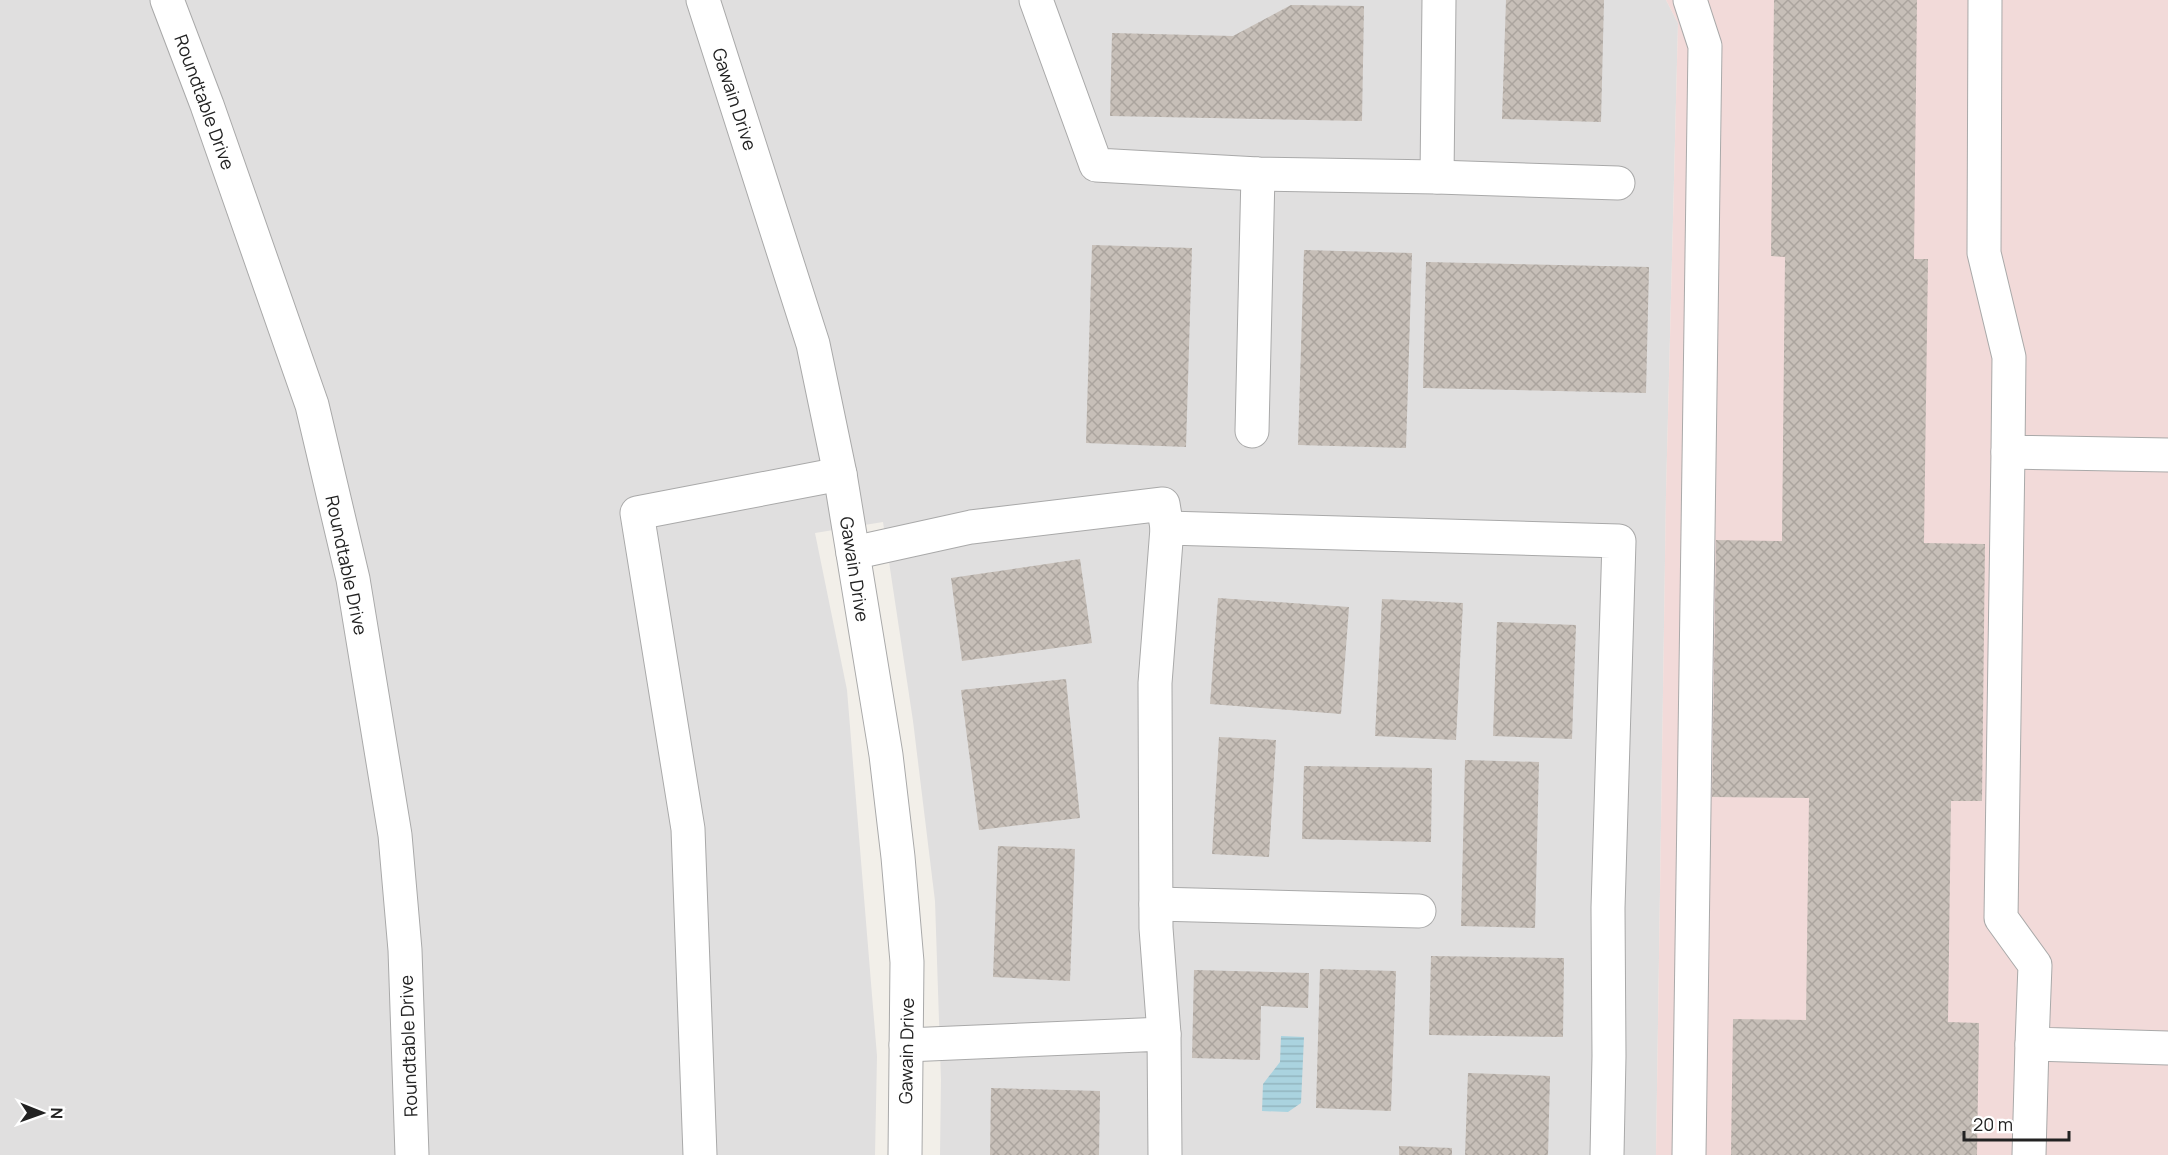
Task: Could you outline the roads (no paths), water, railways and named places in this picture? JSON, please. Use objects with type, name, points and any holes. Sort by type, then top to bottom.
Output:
[{"type":"street","name":"Roundtable Drive","points":[[166,0],[207,105],[312,405],[353,579],[395,835],[405,950],[412,1155]]},
{"type":"street","name":"Gawain Drive","points":[[703,0],[813,344],[840,474],[886,755],[896,845],[907,962],[905,1155]]},
{"type":"street","points":[[1036,0],[1096,165],[1258,174],[1618,183]]},
{"type":"street","points":[[1437,177],[1439,0]]},
{"type":"street","points":[[1689,1155],[1705,46],[1690,0]]},
{"type":"street","points":[[1985,0],[1984,253],[2009,357],[2001,918],[2035,965],[2029,1155]]},
{"type":"street","points":[[1252,431],[1258,174]]},
{"type":"street","points":[[2008,452],[2168,455]]},
{"type":"street","points":[[700,1155],[688,829],[637,513],[840,474]]},
{"type":"street","points":[[853,553],[971,527],[1163,504],[1167,528],[1155,682],[1156,904],[1164,1034],[1165,1155]]},
{"type":"street","points":[[1167,528],[1619,541],[1608,908],[1609,1056],[1606,1155]]},
{"type":"street","points":[[1156,904],[1419,911]]},
{"type":"street","points":[[906,1045],[1164,1034]]},
{"type":"street","points":[[2032,1044],[2168,1048]]},
{"type":"water","points":[[1281,1036],[1304,1037],[1301,1103],[1288,1112],[1262,1111],[1263,1084],[1280,1062]]}]
